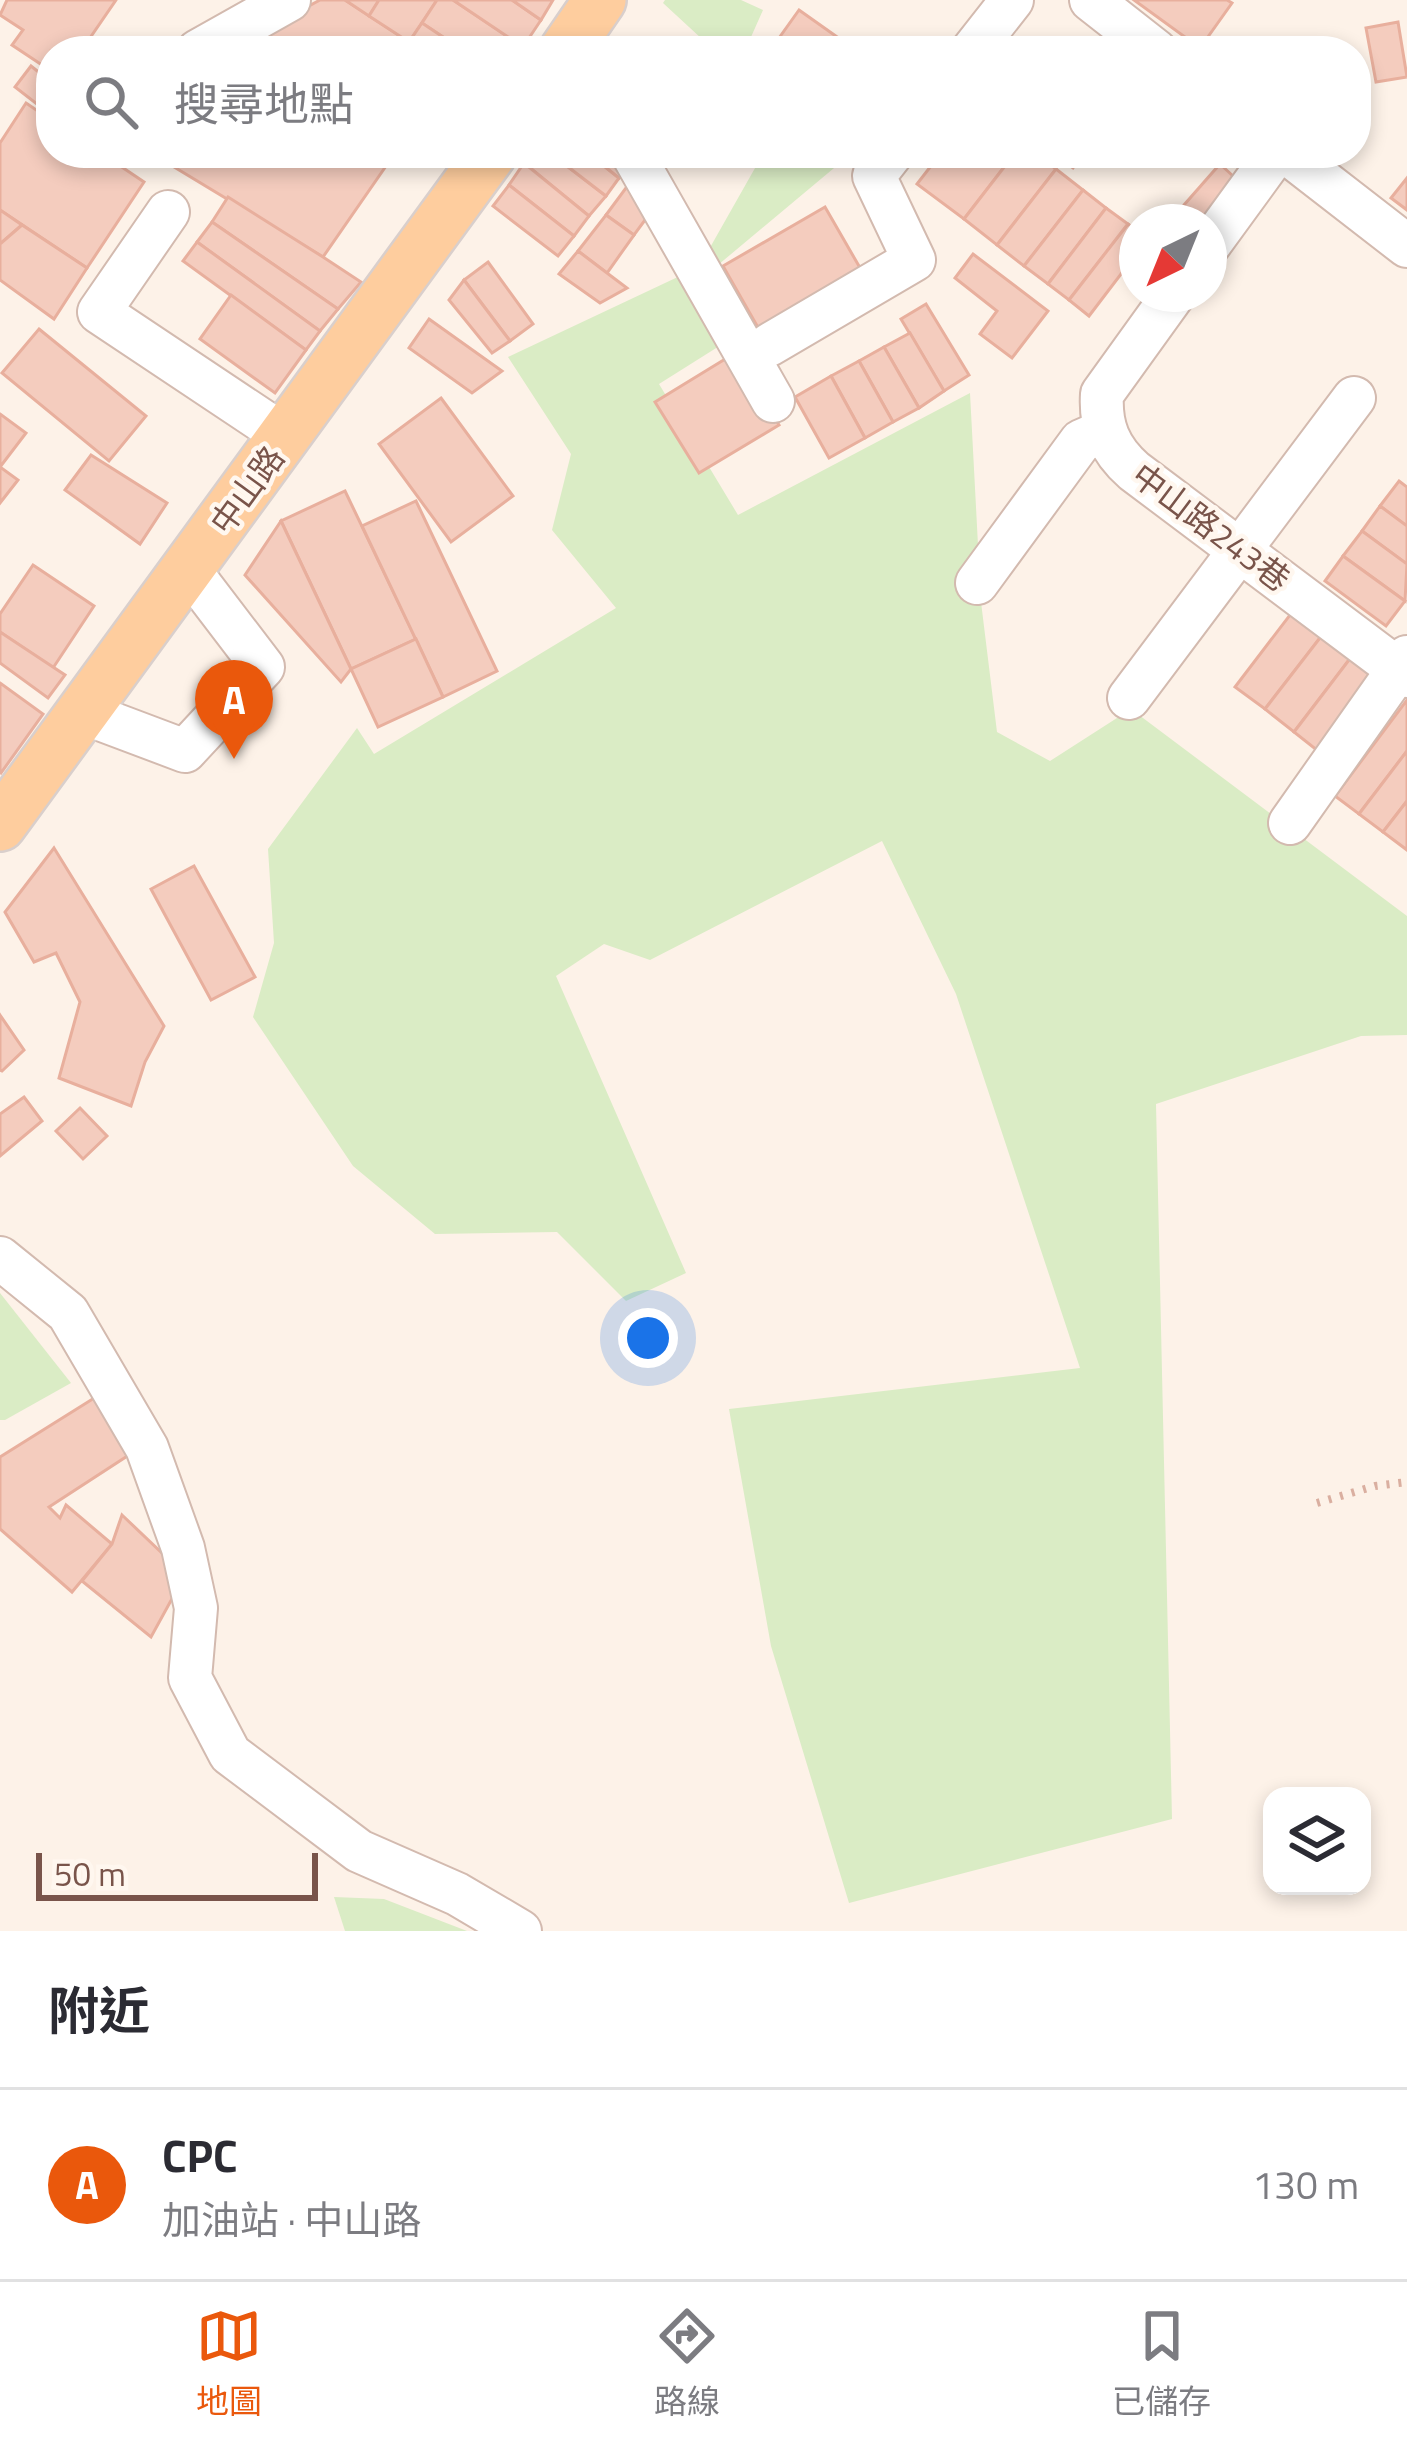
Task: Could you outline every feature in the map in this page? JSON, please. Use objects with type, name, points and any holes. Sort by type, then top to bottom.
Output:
[{"type":"main road","points":[[578,36],[600,0]]},
{"type":"main road","name":"中山路","points":[[0,825],[480,168]]},
{"type":"street","points":[[225,36],[289,0]]},
{"type":"street","points":[[984,36],[1012,0]]},
{"type":"street","points":[[1091,0],[1137,36]]},
{"type":"street","points":[[640,168],[772,401]]},
{"type":"street","points":[[769,345],[914,260],[874,176],[880,168]]},
{"type":"street","points":[[1227,220],[1265,168]]},
{"type":"street","points":[[1307,168],[1407,246]]},
{"type":"street","points":[[168,212],[99,312],[285,436]]},
{"type":"street","points":[[977,583],[1081,441],[1104,430],[1102,394],[1161,312]]},
{"type":"street","points":[[1129,698],[1354,398]]},
{"type":"street","name":"中山路243巷","points":[[1104,430],[1121,460],[1404,667],[1290,823]]},
{"type":"street","points":[[84,712],[185,751],[263,667],[189,570]]},
{"type":"street","points":[[0,1258],[68,1313],[147,1448],[183,1548],[196,1608],[190,1678],[230,1754],[359,1851],[458,1894],[520,1931]]},
{"type":"path","points":[[1317,1503],[1407,1482]]},
{"type":"green space","points":[[741,0],[763,10],[751,36],[699,36],[663,3]]},
{"type":"green space","points":[[755,168],[834,168],[718,265],[740,333],[659,384],[738,515],[970,393],[981,602],[997,732],[1050,761],[1131,709],[1407,916],[1407,1035],[1361,1036],[1156,1104],[1172,1819],[849,1903],[771,1646],[729,1409],[1080,1368],[956,994],[882,841],[650,960],[604,944],[556,976],[686,1273],[626,1301],[557,1232],[435,1234],[353,1166],[253,1017],[274,943],[268,849],[357,728],[374,754],[616,608],[552,530],[571,454],[508,357],[699,267]]},
{"type":"green space","points":[[0,1293],[71,1383],[5,1420],[0,1420]]},
{"type":"green space","points":[[334,1897],[384,1899],[467,1931],[345,1931]]},
{"type":"building","points":[[7,0],[116,0],[91,36],[36,36],[36,61],[12,45],[23,30],[0,15]]},
{"type":"building","points":[[320,0],[345,0],[400,36],[254,36]]},
{"type":"building","points":[[345,0],[379,0],[369,16]]},
{"type":"building","points":[[379,0],[437,0],[413,36],[400,36],[369,16]]},
{"type":"building","points":[[437,0],[453,0],[507,36],[442,36],[422,23]]},
{"type":"building","points":[[453,0],[512,0],[541,20],[530,36],[507,36]]},
{"type":"building","points":[[512,0],[553,0],[541,20]]},
{"type":"building","points":[[1134,0],[1232,3],[1209,36],[1184,36]]},
{"type":"building","points":[[799,10],[836,36],[780,36]]},
{"type":"building","points":[[1398,22],[1407,77],[1376,82],[1366,28]]},
{"type":"building","points":[[422,23],[442,36],[413,36]]},
{"type":"building","points":[[31,66],[36,70],[36,103],[15,87]]},
{"type":"building","points":[[26,103],[36,110],[36,168],[123,168],[144,182],[87,268],[0,210],[0,143]]},
{"type":"building","points":[[176,168],[385,168],[323,257]]},
{"type":"building","points":[[521,168],[530,168],[589,216],[574,236],[509,185]]},
{"type":"building","points":[[530,168],[570,168],[606,196],[589,216]]},
{"type":"building","points":[[570,168],[607,168],[619,178],[606,196]]},
{"type":"building","points":[[607,168],[627,168],[619,178]]},
{"type":"building","points":[[929,168],[1003,168],[964,219],[917,184]]},
{"type":"building","points":[[1003,168],[1056,169],[997,245],[964,219]]},
{"type":"building","points":[[1216,168],[1224,168],[1246,188],[1224,204],[1185,204]]},
{"type":"building","points":[[1056,169],[1083,190],[1024,266],[997,245]]},
{"type":"building","points":[[637,173],[665,193],[634,235],[606,215]]},
{"type":"building","points":[[1407,178],[1407,210],[1391,198]]},
{"type":"building","points":[[509,185],[574,236],[558,256],[493,206]]},
{"type":"building","points":[[1083,190],[1106,208],[1048,284],[1024,266]]},
{"type":"building","points":[[228,197],[361,282],[338,309],[212,222]]},
{"type":"building","points":[[825,207],[867,280],[764,338],[723,266]]},
{"type":"building","points":[[1106,208],[1119,217],[1119,236],[1069,300],[1048,284]]},
{"type":"building","points":[[0,210],[22,225],[0,244]]},
{"type":"building","points":[[606,215],[634,235],[607,273],[578,251]]},
{"type":"building","points":[[212,222],[338,309],[320,331],[197,242]]},
{"type":"building","points":[[22,225],[87,268],[54,319],[0,280],[0,244]]},
{"type":"building","points":[[1119,236],[1119,277],[1089,316],[1069,300]]},
{"type":"building","points":[[197,242],[320,331],[306,350],[183,261]]},
{"type":"building","points":[[578,251],[627,288],[600,303],[559,274]]},
{"type":"building","points":[[973,254],[1048,311],[1012,358],[980,334],[997,311],[955,278]]},
{"type":"building","points":[[488,262],[533,324],[510,341],[464,280]]},
{"type":"building","points":[[464,280],[510,341],[492,353],[449,300]]},
{"type":"building","points":[[231,295],[306,350],[275,393],[200,339]]},
{"type":"building","points":[[926,304],[969,375],[944,391],[901,319]]},
{"type":"building","points":[[429,319],[502,371],[472,393],[409,348]]},
{"type":"building","points":[[39,329],[146,416],[109,461],[2,373]]},
{"type":"building","points":[[910,333],[944,391],[919,408],[884,347]]},
{"type":"building","points":[[884,347],[919,408],[893,422],[859,361]]},
{"type":"building","points":[[735,353],[779,425],[699,473],[655,402]]},
{"type":"building","points":[[859,361],[893,422],[865,438],[831,376]]},
{"type":"building","points":[[831,376],[865,438],[829,458],[795,397]]},
{"type":"building","points":[[441,398],[513,496],[451,542],[379,444]]},
{"type":"building","points":[[0,414],[26,433],[0,467]]},
{"type":"building","points":[[91,455],[167,503],[140,544],[65,490]]},
{"type":"building","points":[[0,467],[18,480],[0,503]]},
{"type":"building","points":[[1399,481],[1407,487],[1407,526],[1380,506]]},
{"type":"building","points":[[345,491],[416,639],[351,669],[281,521]]},
{"type":"building","points":[[416,501],[497,671],[443,697],[362,526]]},
{"type":"building","points":[[1380,506],[1407,526],[1407,564],[1362,531]]},
{"type":"building","points":[[281,521],[351,669],[341,682],[245,575]]},
{"type":"building","points":[[1362,531],[1407,564],[1405,601],[1343,556]]},
{"type":"building","points":[[1343,556],[1405,601],[1386,626],[1325,581]]},
{"type":"building","points":[[33,565],[94,606],[53,668],[0,632],[0,614]]},
{"type":"building","points":[[1293,611],[1323,634],[1265,709],[1235,687]]},
{"type":"building","points":[[0,632],[65,675],[48,698],[0,663]]},
{"type":"building","points":[[1323,634],[1352,656],[1294,732],[1265,709]]},
{"type":"building","points":[[416,639],[443,697],[378,727],[351,669]]},
{"type":"building","points":[[1352,656],[1382,679],[1323,755],[1294,732]]},
{"type":"building","points":[[0,683],[43,714],[1,773],[0,772]]},
{"type":"building","points":[[1407,700],[1407,751],[1359,814],[1335,796]]},
{"type":"building","points":[[1407,751],[1407,801],[1383,832],[1359,814]]},
{"type":"building","points":[[1407,801],[1407,850],[1383,832]]},
{"type":"building","points":[[54,848],[164,1026],[145,1062],[131,1106],[59,1078],[80,1002],[56,953],[34,962],[5,912]]},
{"type":"building","points":[[194,866],[255,977],[211,1000],[151,889]]},
{"type":"building","points":[[0,1015],[24,1050],[2,1071],[0,1070]]},
{"type":"building","points":[[24,1097],[42,1121],[0,1156],[0,1114]]},
{"type":"building","points":[[80,1108],[107,1136],[83,1159],[56,1131]]},
{"type":"building","points":[[99,1395],[135,1451],[49,1507],[60,1518],[66,1505],[112,1544],[72,1592],[0,1529],[0,1457]]},
{"type":"building","points":[[122,1515],[185,1575],[151,1637],[82,1581],[112,1544]]},
{"type":"place","name":"CPC","points":[[234,759]]}]
